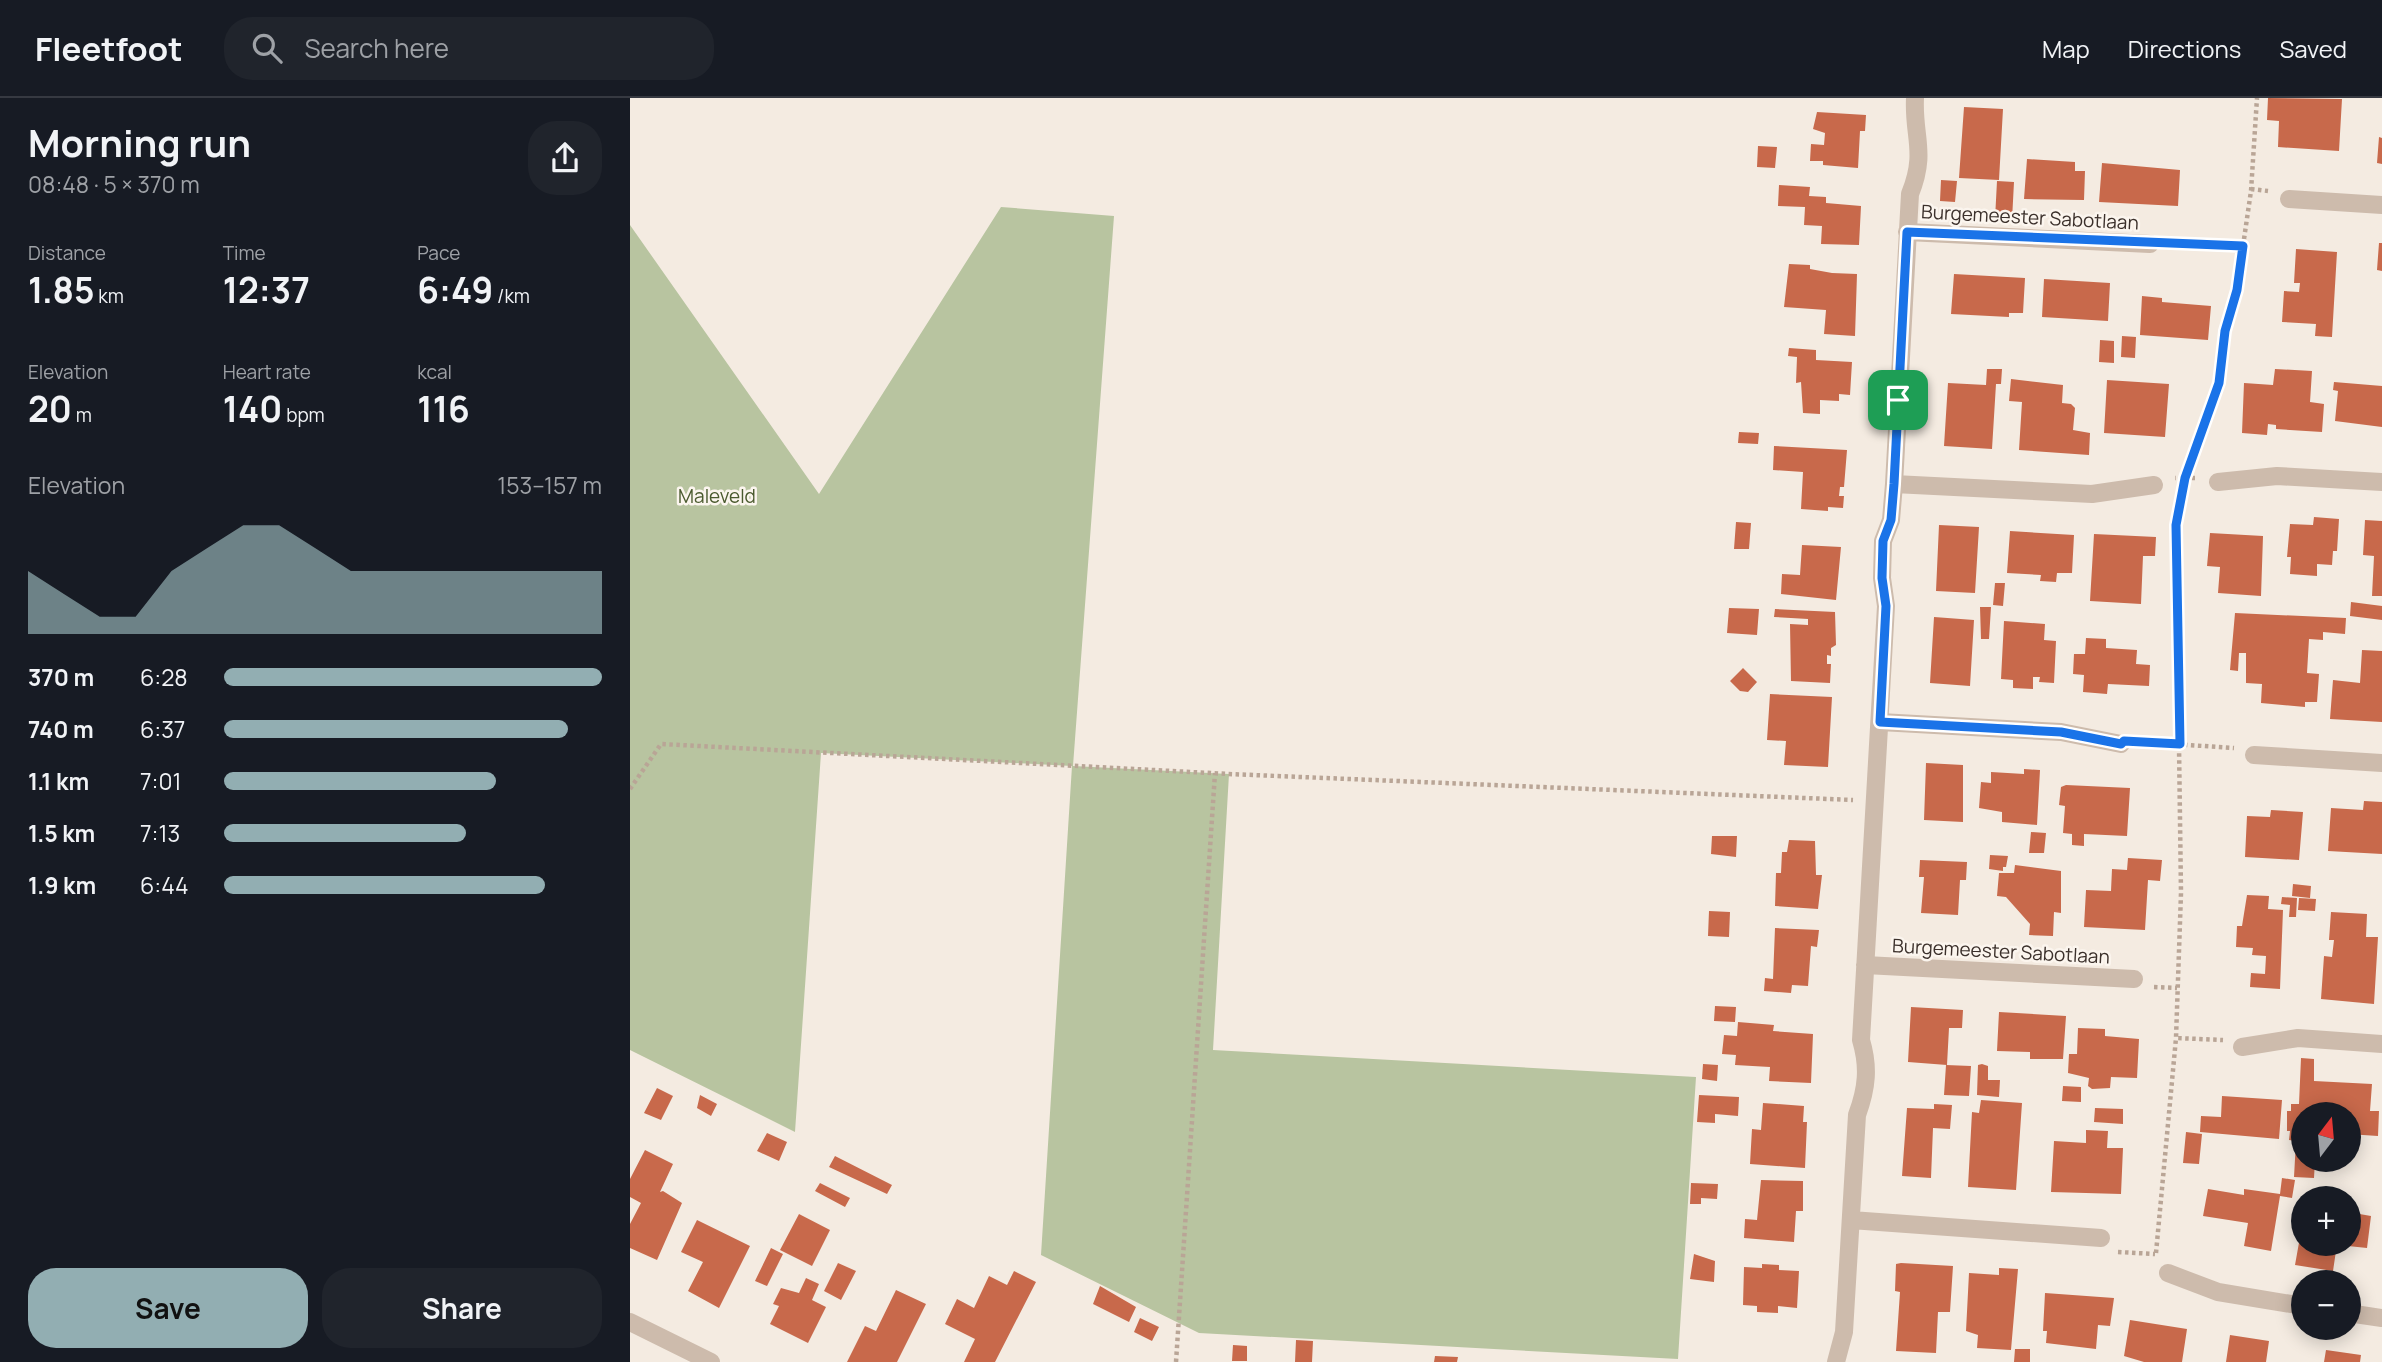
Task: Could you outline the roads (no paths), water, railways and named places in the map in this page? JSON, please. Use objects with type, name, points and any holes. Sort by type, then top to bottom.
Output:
[{"type":"street","name":"Burgemeester Sabotlaan","points":[[1836,1362],[1844,1332],[1857,1115],[1865,1093],[1867,1062],[1861,1040],[1886,606],[1882,578],[1883,541],[1891,520],[1894,484],[1910,194],[1918,174],[1920,141],[1914,119],[1915,98]]},
{"type":"street","points":[[2289,199],[2382,205]]},
{"type":"street","name":"Burgemeester Sabotlaan","points":[[1907,232],[2150,244]]},
{"type":"street","points":[[2218,482],[2277,476],[2382,482]]},
{"type":"street","points":[[1894,484],[2092,494],[2154,485]]},
{"type":"street","points":[[1880,722],[2061,732],[2121,744]]},
{"type":"street","points":[[2254,755],[2382,763]]},
{"type":"street","name":"Burgemeester Sabotlaan","points":[[1865,965],[2134,979]]},
{"type":"street","points":[[2242,1047],[2298,1038],[2382,1044]]},
{"type":"street","points":[[1851,1220],[2101,1238]]},
{"type":"street","points":[[2168,1273],[2218,1292],[2291,1304]]},
{"type":"street","points":[[2361,1315],[2382,1318]]},
{"type":"street","points":[[630,1322],[711,1362]]},
{"type":"park label","name":"Maleveld","points":[[717,496]]}]
